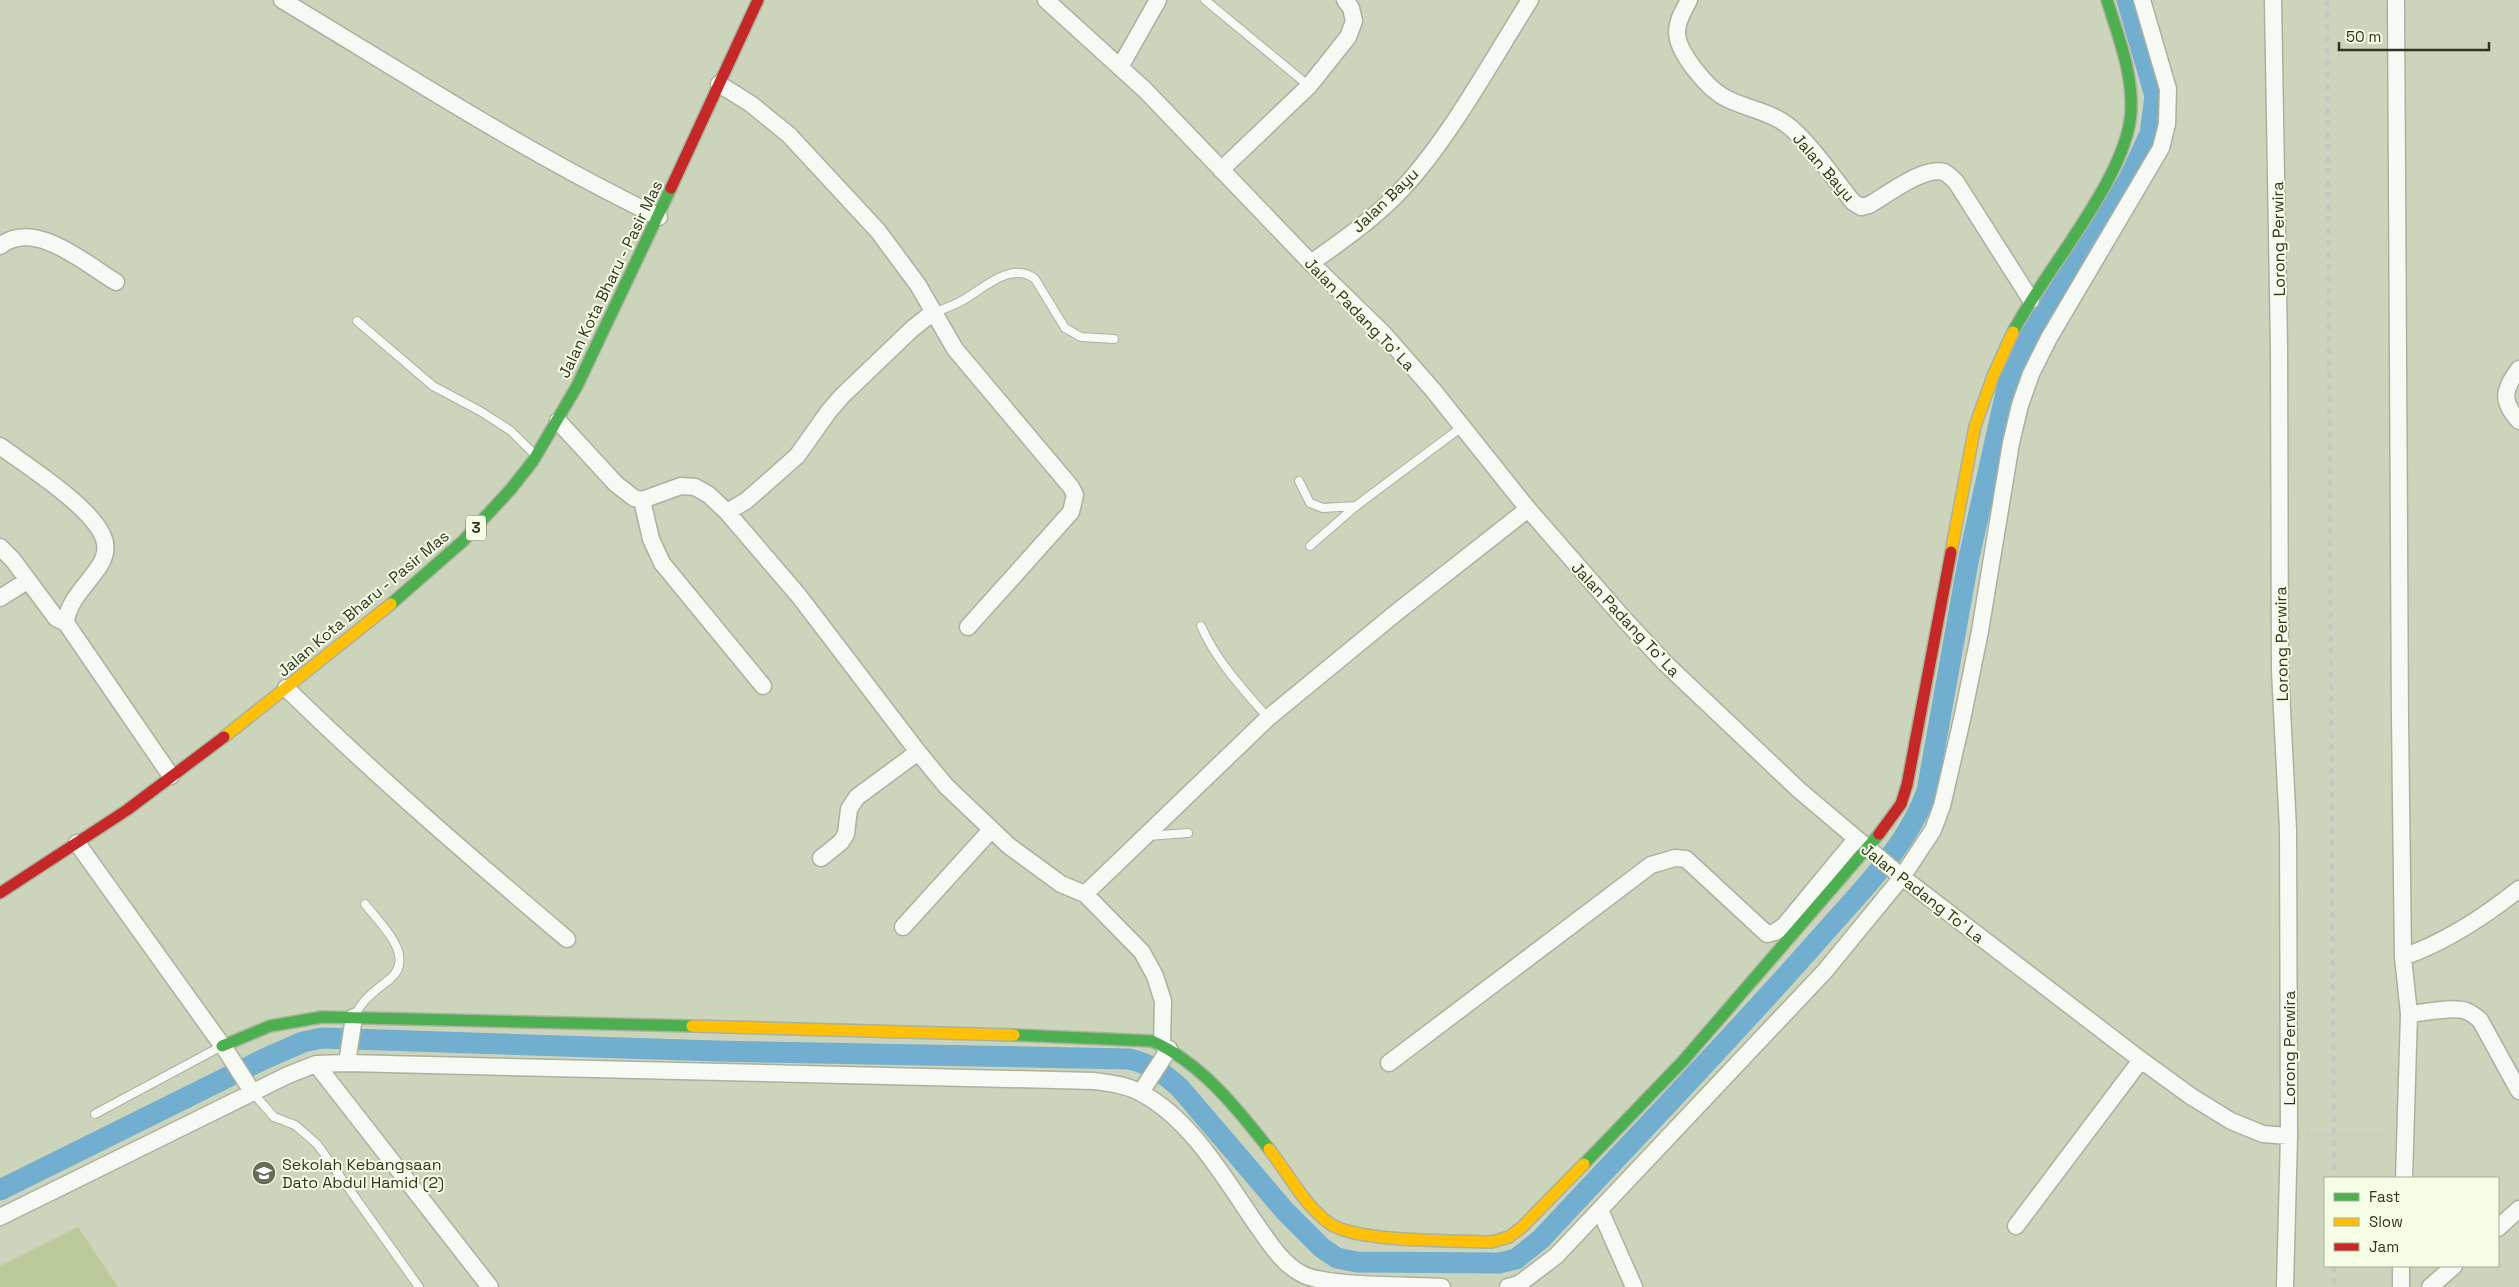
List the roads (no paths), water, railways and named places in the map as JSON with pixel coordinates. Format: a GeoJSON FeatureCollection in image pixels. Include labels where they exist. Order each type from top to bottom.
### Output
{"type":"FeatureCollection","features":[{"type":"Feature","properties":{"kind":"main road","name":"Jalan Kota Bharu - Pasir Mas"},"geometry":{"type":"LineString","coordinates":[[0,893],[77,843],[172,776],[286,688],[436,568],[494,510],[536,456],[558,422],[659,217],[758,0]]}},
{"type":"Feature","properties":{"kind":"main road"},"geometry":{"type":"LineString","coordinates":[[224,1049],[248,1033],[289,1022],[322,1017],[352,1022],[1068,1036],[1152,1041],[1189,1063],[1219,1092],[1266,1144],[1318,1213],[1338,1229],[1361,1235],[1491,1242],[1509,1237],[1522,1227],[1683,1061],[1866,848],[1900,804],[1907,785],[1975,426],[1986,388],[1999,359],[2031,300],[2104,188],[2130,128],[2132,101],[2128,71],[2108,0]]}},
{"type":"Feature","properties":{"kind":"street"},"geometry":{"type":"LineString","coordinates":[[282,0],[448,102],[550,161],[659,217]]}},
{"type":"Feature","properties":{"kind":"street","name":"Jalan Padang To' La"},"geometry":{"type":"LineString","coordinates":[[1046,0],[1120,67],[1311,263],[1383,333],[1463,426],[1528,509],[1624,619],[1665,663],[1786,778],[1866,848],[2141,1060],[2192,1097],[2231,1121],[2263,1134],[2289,1136]]}},
{"type":"Feature","properties":{"kind":"street"},"geometry":{"type":"LineString","coordinates":[[1120,67],[1158,0]]}},
{"type":"Feature","properties":{"kind":"street"},"geometry":{"type":"LineString","coordinates":[[1221,170],[1309,86],[1348,37],[1354,21],[1351,8],[1345,0]]}},
{"type":"Feature","properties":{"kind":"street","name":"Jalan Bayu"},"geometry":{"type":"LineString","coordinates":[[1311,263],[1371,217],[1404,187],[1433,150],[1530,0]]}},
{"type":"Feature","properties":{"kind":"street","name":"Jalan Bayu"},"geometry":{"type":"LineString","coordinates":[[1689,0],[1678,20],[1676,34],[1691,64],[1706,83],[1722,96],[1784,123],[1797,133],[1853,202],[1861,207],[1870,206],[1916,177],[1931,172],[1945,172],[1956,182],[2031,300]]}},
{"type":"Feature","properties":{"kind":"street"},"geometry":{"type":"LineString","coordinates":[[1508,1287],[1519,1284],[1556,1256],[1825,971],[1898,873],[1933,830],[1942,806],[1980,631],[2011,443],[2031,374],[2101,247],[2161,148],[2167,124],[2168,89],[2142,0]]}},
{"type":"Feature","properties":{"kind":"street","name":"Lorong Perwira"},"geometry":{"type":"LineString","coordinates":[[2273,0],[2279,310],[2280,670],[2288,829],[2289,1136],[2282,1284]]}},
{"type":"Feature","properties":{"kind":"street"},"geometry":{"type":"LineString","coordinates":[[2396,0],[2403,957],[2409,1014],[2404,1177]]}},
{"type":"Feature","properties":{"kind":"street"},"geometry":{"type":"LineString","coordinates":[[719,84],[751,104],[789,135],[836,184],[902,260],[955,349],[1071,487],[1075,495],[1071,512],[968,627]]}},
{"type":"Feature","properties":{"kind":"street"},"geometry":{"type":"LineString","coordinates":[[0,246],[18,236],[33,236],[49,241],[116,282]]}},
{"type":"Feature","properties":{"kind":"street"},"geometry":{"type":"LineString","coordinates":[[727,512],[746,501],[797,456],[828,411],[842,396],[932,313]]}},
{"type":"Feature","properties":{"kind":"street"},"geometry":{"type":"LineString","coordinates":[[2519,369],[2508,384],[2506,395],[2507,404],[2519,421]]}},
{"type":"Feature","properties":{"kind":"street"},"geometry":{"type":"LineString","coordinates":[[558,422],[616,484],[634,498],[642,500],[681,486],[695,487],[709,495],[727,512],[799,596],[946,786],[991,830],[1044,872],[1068,887],[1085,894],[1142,952],[1155,976],[1163,1001],[1165,1049],[1142,1089]]}},
{"type":"Feature","properties":{"kind":"street"},"geometry":{"type":"LineString","coordinates":[[0,446],[79,506],[104,538],[106,546],[101,564],[69,608],[66,623]]}},
{"type":"Feature","properties":{"kind":"street"},"geometry":{"type":"LineString","coordinates":[[642,500],[652,539],[662,563],[763,686]]}},
{"type":"Feature","properties":{"kind":"street"},"geometry":{"type":"LineString","coordinates":[[1085,894],[1268,718],[1404,606],[1528,509]]}},
{"type":"Feature","properties":{"kind":"street"},"geometry":{"type":"LineString","coordinates":[[0,547],[14,560],[27,581],[56,618],[66,623],[172,776]]}},
{"type":"Feature","properties":{"kind":"street"},"geometry":{"type":"LineString","coordinates":[[0,598],[27,581]]}},
{"type":"Feature","properties":{"kind":"street"},"geometry":{"type":"LineString","coordinates":[[286,688],[340,742],[431,823],[567,939]]}},
{"type":"Feature","properties":{"kind":"street"},"geometry":{"type":"LineString","coordinates":[[821,858],[842,842],[846,834],[849,809],[857,797],[918,752]]}},
{"type":"Feature","properties":{"kind":"street"},"geometry":{"type":"LineString","coordinates":[[903,927],[991,830]]}},
{"type":"Feature","properties":{"kind":"street"},"geometry":{"type":"LineString","coordinates":[[77,843],[224,1049],[251,1090]]}},
{"type":"Feature","properties":{"kind":"street"},"geometry":{"type":"LineString","coordinates":[[1389,1063],[1651,865],[1675,858],[1686,860],[1767,934],[1775,932],[1784,926],[1866,848]]}},
{"type":"Feature","properties":{"kind":"street"},"geometry":{"type":"LineString","coordinates":[[2403,957],[2451,936],[2519,889]]}},
{"type":"Feature","properties":{"kind":"street"},"geometry":{"type":"LineString","coordinates":[[2409,1014],[2455,1010],[2465,1010],[2472,1014],[2480,1020],[2519,1091]]}},
{"type":"Feature","properties":{"kind":"street"},"geometry":{"type":"LineString","coordinates":[[347,1058],[352,1022]]}},
{"type":"Feature","properties":{"kind":"street"},"geometry":{"type":"LineString","coordinates":[[0,1217],[251,1090],[316,1064],[347,1058],[1094,1081],[1142,1089],[1165,1108],[1181,1123],[1214,1164],[1278,1254],[1302,1274],[1334,1282],[1442,1287]]}},
{"type":"Feature","properties":{"kind":"street"},"geometry":{"type":"LineString","coordinates":[[2016,1226],[2141,1060]]}},
{"type":"Feature","properties":{"kind":"street"},"geometry":{"type":"LineString","coordinates":[[316,1064],[490,1287]]}},
{"type":"Feature","properties":{"kind":"street"},"geometry":{"type":"LineString","coordinates":[[2499,1227],[2519,1209]]}},
{"type":"Feature","properties":{"kind":"street"},"geometry":{"type":"LineString","coordinates":[[1600,1210],[1634,1287]]}},
{"type":"Feature","properties":{"kind":"street"},"geometry":{"type":"LineString","coordinates":[[2401,1287],[2402,1267]]}},
{"type":"Feature","properties":{"kind":"street"},"geometry":{"type":"LineString","coordinates":[[2430,1287],[2453,1267]]}},
{"type":"Feature","properties":{"kind":"lane"},"geometry":{"type":"LineString","coordinates":[[1205,0],[1309,86]]}},
{"type":"Feature","properties":{"kind":"lane"},"geometry":{"type":"LineString","coordinates":[[932,313],[964,300],[994,280],[1020,273],[1028,274],[1035,279],[1065,328],[1081,337],[1114,338]]}},
{"type":"Feature","properties":{"kind":"lane"},"geometry":{"type":"LineString","coordinates":[[357,321],[433,386],[480,411],[511,431],[536,456]]}},
{"type":"Feature","properties":{"kind":"lane"},"geometry":{"type":"LineString","coordinates":[[1310,546],[1356,506],[1463,426]]}},
{"type":"Feature","properties":{"kind":"lane"},"geometry":{"type":"LineString","coordinates":[[1299,481],[1310,503],[1323,508],[1356,506]]}},
{"type":"Feature","properties":{"kind":"lane"},"geometry":{"type":"LineString","coordinates":[[1202,626],[1210,646],[1221,664],[1268,718]]}},
{"type":"Feature","properties":{"kind":"lane"},"geometry":{"type":"LineString","coordinates":[[1146,837],[1188,833]]}},
{"type":"Feature","properties":{"kind":"lane"},"geometry":{"type":"LineString","coordinates":[[352,1022],[368,997],[395,973],[401,960],[394,941],[365,904]]}},
{"type":"Feature","properties":{"kind":"lane"},"geometry":{"type":"LineString","coordinates":[[95,1114],[224,1049]]}},
{"type":"Feature","properties":{"kind":"lane"},"geometry":{"type":"LineString","coordinates":[[251,1090],[274,1117],[295,1126],[317,1144],[419,1287]]}},
{"type":"Feature","properties":{"kind":"waterway"},"geometry":{"type":"LineString","coordinates":[[0,1190],[264,1059],[303,1042],[322,1038],[716,1051],[1129,1059],[1156,1070],[1180,1088],[1285,1211],[1322,1248],[1337,1258],[1357,1262],[1499,1263],[1516,1259],[1541,1239],[1784,978],[1880,870],[1907,832],[1918,812],[1927,791],[1968,562],[2009,379],[2020,352],[2129,179],[2150,134],[2155,96],[2127,0]]}},
{"type":"Feature","properties":{"kind":"railway"},"geometry":{"type":"LineString","coordinates":[[2327,0],[2334,1177]]}},
{"type":"Feature","properties":{"kind":"railway"},"geometry":{"type":"LineString","coordinates":[[2334,1267],[2334,1287]]}},
{"type":"Feature","properties":{"kind":"place","name":"Sekolah Kebangsaan Dato Abdul Hamid (2)"},"geometry":{"type":"Point","coordinates":[264,1173]}}]}
